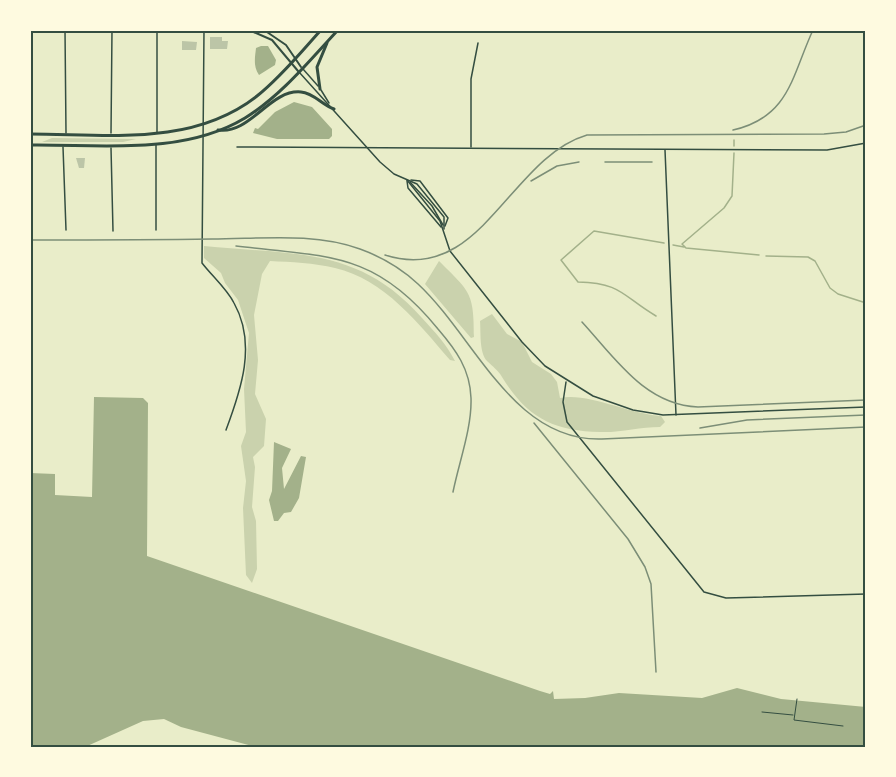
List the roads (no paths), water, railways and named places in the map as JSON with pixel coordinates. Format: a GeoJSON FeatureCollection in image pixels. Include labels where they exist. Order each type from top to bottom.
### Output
{"type":"FeatureCollection","features":[{"type":"Feature","properties":{"kind":"main road"},"geometry":{"type":"LineString","coordinates":[[30,134],[157,134],[204,124],[227,115],[256,97],[321,30]]}},
{"type":"Feature","properties":{"kind":"main road"},"geometry":{"type":"LineString","coordinates":[[30,145],[156,144],[217,130],[245,118],[273,97],[338,30]]}},
{"type":"Feature","properties":{"kind":"main road"},"geometry":{"type":"LineString","coordinates":[[320,89],[317,67],[328,41]]}},
{"type":"Feature","properties":{"kind":"main road"},"geometry":{"type":"LineString","coordinates":[[217,130],[225,131],[238,125],[280,97],[294,92],[308,94],[334,109]]}},
{"type":"Feature","properties":{"kind":"street"},"geometry":{"type":"LineString","coordinates":[[65,30],[66,134]]}},
{"type":"Feature","properties":{"kind":"street"},"geometry":{"type":"LineString","coordinates":[[111,134],[112,30]]}},
{"type":"Feature","properties":{"kind":"street"},"geometry":{"type":"LineString","coordinates":[[157,30],[157,134]]}},
{"type":"Feature","properties":{"kind":"street"},"geometry":{"type":"LineString","coordinates":[[204,30],[202,263],[234,303],[245,334],[245,371],[226,430]]}},
{"type":"Feature","properties":{"kind":"street"},"geometry":{"type":"LineString","coordinates":[[249,30],[272,40],[293,60],[366,148],[394,174],[417,184],[444,217],[444,230],[450,251],[512,330],[540,360],[567,381],[616,405],[649,413],[676,415],[866,407]]}},
{"type":"Feature","properties":{"kind":"street"},"geometry":{"type":"LineString","coordinates":[[264,30],[286,45],[293,60]]}},
{"type":"Feature","properties":{"kind":"street"},"geometry":{"type":"LineString","coordinates":[[471,148],[471,79],[478,43]]}},
{"type":"Feature","properties":{"kind":"street"},"geometry":{"type":"LineString","coordinates":[[300,69],[320,89],[329,104]]}},
{"type":"Feature","properties":{"kind":"street"},"geometry":{"type":"LineString","coordinates":[[237,147],[837,150],[866,143]]}},
{"type":"Feature","properties":{"kind":"street"},"geometry":{"type":"LineString","coordinates":[[156,144],[156,230]]}},
{"type":"Feature","properties":{"kind":"street"},"geometry":{"type":"LineString","coordinates":[[63,145],[66,230]]}},
{"type":"Feature","properties":{"kind":"street"},"geometry":{"type":"LineString","coordinates":[[110,145],[113,231]]}},
{"type":"Feature","properties":{"kind":"street"},"geometry":{"type":"LineString","coordinates":[[664,149],[676,415]]}},
{"type":"Feature","properties":{"kind":"street"},"geometry":{"type":"LineString","coordinates":[[407,180],[444,230]]}},
{"type":"Feature","properties":{"kind":"street"},"geometry":{"type":"LineString","coordinates":[[567,381],[563,402],[567,422],[704,592],[714,597],[726,598],[866,594]]}},
{"type":"Feature","properties":{"kind":"waterway"},"geometry":{"type":"LineString","coordinates":[[734,140],[734,146]]}},
{"type":"Feature","properties":{"kind":"waterway"},"geometry":{"type":"LineString","coordinates":[[734,153],[732,196],[724,208],[682,244],[686,248],[759,255]]}},
{"type":"Feature","properties":{"kind":"waterway"},"geometry":{"type":"LineString","coordinates":[[656,316],[613,288],[578,282],[561,260],[594,231],[664,243]]}},
{"type":"Feature","properties":{"kind":"waterway"},"geometry":{"type":"LineString","coordinates":[[673,245],[684,247]]}},
{"type":"Feature","properties":{"kind":"waterway"},"geometry":{"type":"LineString","coordinates":[[766,256],[808,257],[815,261],[830,288],[838,294],[866,303]]}},
{"type":"Feature","properties":{"kind":"railway"},"geometry":{"type":"LineString","coordinates":[[733,130],[752,124],[778,105],[793,78],[813,30]]}},
{"type":"Feature","properties":{"kind":"railway"},"geometry":{"type":"LineString","coordinates":[[385,255],[418,260],[446,253],[471,237],[536,168],[560,148],[587,135],[824,134],[846,132],[866,125]]}},
{"type":"Feature","properties":{"kind":"railway"},"geometry":{"type":"LineString","coordinates":[[531,181],[557,166],[579,162]]}},
{"type":"Feature","properties":{"kind":"railway"},"geometry":{"type":"LineString","coordinates":[[605,162],[652,162]]}},
{"type":"Feature","properties":{"kind":"railway"},"geometry":{"type":"LineString","coordinates":[[30,240],[306,238],[360,249],[391,264],[418,284],[439,306],[498,383],[520,405],[544,424],[571,435],[602,439],[866,427]]}},
{"type":"Feature","properties":{"kind":"railway"},"geometry":{"type":"LineString","coordinates":[[236,246],[324,257],[348,262],[371,271],[415,303],[438,329],[461,360],[468,378],[471,398],[467,433],[453,492]]}},
{"type":"Feature","properties":{"kind":"railway"},"geometry":{"type":"LineString","coordinates":[[582,322],[632,377],[662,398],[679,404],[698,407],[866,400]]}},
{"type":"Feature","properties":{"kind":"railway"},"geometry":{"type":"LineString","coordinates":[[700,428],[747,420],[866,415]]}},
{"type":"Feature","properties":{"kind":"railway"},"geometry":{"type":"LineString","coordinates":[[534,423],[628,539],[645,567],[651,584],[656,672]]}}]}
